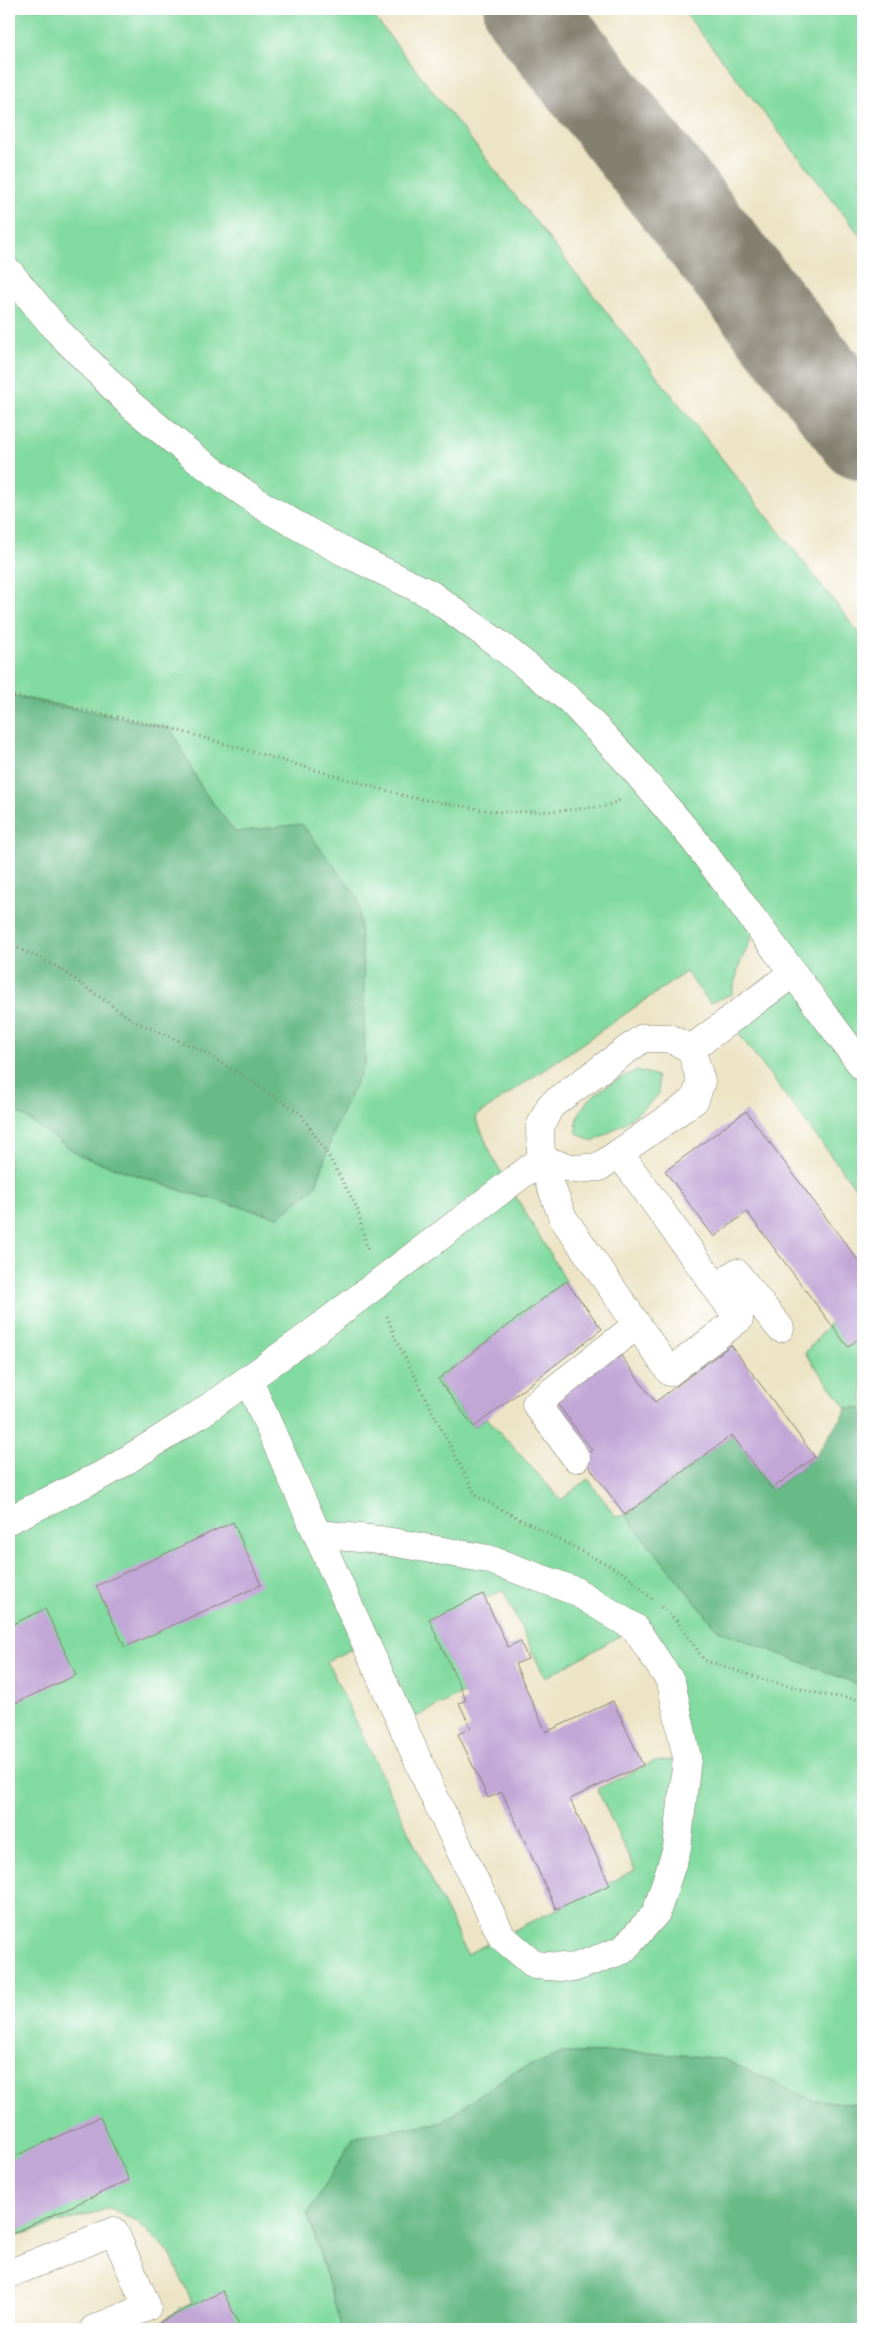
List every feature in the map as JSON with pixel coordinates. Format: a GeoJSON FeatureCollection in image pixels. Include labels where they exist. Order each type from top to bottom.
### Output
{"type":"FeatureCollection","features":[{"type":"Feature","properties":{"kind":"lane"},"geometry":{"type":"LineString","coordinates":[[9,272],[57,330],[131,405],[195,458],[263,506],[344,552],[430,594],[500,645],[570,700],[650,787],[695,841],[863,1067]]}},
{"type":"Feature","properties":{"kind":"lane"},"geometry":{"type":"LineString","coordinates":[[691,1049],[793,973]]}},
{"type":"Feature","properties":{"kind":"lane"},"geometry":{"type":"LineString","coordinates":[[541,1160],[575,1169],[599,1167],[619,1153],[695,1100],[701,1081],[691,1049],[668,1038],[643,1038],[550,1106],[540,1127],[541,1160],[563,1218],[670,1372],[739,1319],[619,1153]]}},
{"type":"Feature","properties":{"kind":"lane"},"geometry":{"type":"LineString","coordinates":[[9,1520],[108,1472],[196,1416],[248,1380],[541,1160]]}},
{"type":"Feature","properties":{"kind":"lane"},"geometry":{"type":"LineString","coordinates":[[717,1288],[736,1273],[780,1328]]}},
{"type":"Feature","properties":{"kind":"lane"},"geometry":{"type":"LineString","coordinates":[[576,1458],[536,1404],[637,1325]]}},
{"type":"Feature","properties":{"kind":"lane"},"geometry":{"type":"LineString","coordinates":[[248,1380],[433,1794],[502,1936],[535,1965],[573,1968],[623,1950],[656,1913],[677,1848],[687,1758],[671,1682],[635,1628],[575,1591],[488,1559],[380,1540],[318,1534]]}},
{"type":"Feature","properties":{"kind":"lane"},"geometry":{"type":"LineString","coordinates":[[9,2274],[114,2231],[148,2306],[133,2322],[94,2329]]}},
{"type":"Feature","properties":{"kind":"path"},"geometry":{"type":"LineString","coordinates":[[9,695],[170,728],[409,797],[496,812],[559,811],[606,806],[650,787]]}},
{"type":"Feature","properties":{"kind":"path"},"geometry":{"type":"LineString","coordinates":[[9,944],[54,965],[134,1021],[203,1051],[300,1114],[327,1153],[357,1208],[375,1285],[398,1342],[476,1496],[627,1575],[676,1622],[704,1660],[765,1680],[816,1693],[863,1700]]}},
{"type":"Feature","properties":{"kind":"green space"},"geometry":{"type":"Polygon","coordinates":[[[9,9],[368,9],[863,638],[863,1198],[729,1021],[793,973],[757,925],[739,966],[732,994],[710,1003],[686,972],[475,1117],[493,1158],[566,1281],[438,1379],[474,1427],[487,1418],[561,1500],[588,1479],[616,1517],[625,1515],[718,1630],[863,1686],[863,2103],[850,2104],[810,2099],[723,2059],[650,2052],[564,2053],[511,2073],[442,2122],[354,2137],[308,2214],[342,2329],[164,2329],[160,2322],[192,2302],[170,2254],[137,2221],[110,2208],[9,2238],[9,1106],[81,1156],[186,1192],[278,1217],[316,1186],[334,1130],[235,833],[202,789],[170,728],[9,695],[9,9]],[[503,1590],[439,1621],[471,1689],[402,1724],[366,1642],[327,1661],[467,1954],[635,1870],[597,1789],[653,1762],[687,1758],[634,1628],[545,1678],[503,1590]]]}},
{"type":"Feature","properties":{"kind":"green space"},"geometry":{"type":"Polygon","coordinates":[[[682,9],[863,9],[863,239],[682,9]]]}},
{"type":"Feature","properties":{"kind":"green space"},"geometry":{"type":"Polygon","coordinates":[[[9,695],[170,728],[202,789],[235,832],[302,824],[358,898],[364,980],[365,1063],[334,1130],[316,1186],[278,1217],[186,1192],[81,1156],[9,1106],[9,695]]]}},
{"type":"Feature","properties":{"kind":"green space"},"geometry":{"type":"Polygon","coordinates":[[[637,1070],[657,1076],[659,1094],[628,1120],[593,1142],[577,1133],[580,1111],[587,1102],[605,1087],[637,1070]]]}},
{"type":"Feature","properties":{"kind":"green space"},"geometry":{"type":"Polygon","coordinates":[[[835,1317],[854,1342],[863,1335],[863,1408],[847,1408],[805,1353],[835,1317]]]}},
{"type":"Feature","properties":{"kind":"green space"},"geometry":{"type":"Polygon","coordinates":[[[847,1408],[863,1408],[863,1686],[718,1630],[625,1515],[732,1435],[773,1489],[815,1457],[847,1408]]]}},
{"type":"Feature","properties":{"kind":"green space"},"geometry":{"type":"Polygon","coordinates":[[[650,2052],[723,2059],[810,2099],[850,2104],[863,2103],[863,2329],[342,2329],[308,2213],[354,2137],[442,2122],[511,2073],[563,2053],[650,2052]]]}},
{"type":"Feature","properties":{"kind":"building"},"geometry":{"type":"Polygon","coordinates":[[[746,1111],[863,1267],[863,1335],[848,1347],[747,1212],[714,1237],[665,1171],[746,1111]]]}},
{"type":"Feature","properties":{"kind":"building"},"geometry":{"type":"Polygon","coordinates":[[[566,1281],[602,1329],[474,1427],[438,1379],[566,1281]]]}},
{"type":"Feature","properties":{"kind":"building"},"geometry":{"type":"Polygon","coordinates":[[[731,1345],[815,1457],[772,1489],[732,1435],[625,1515],[582,1457],[592,1450],[553,1398],[617,1350],[655,1402],[731,1345]]]}},
{"type":"Feature","properties":{"kind":"building"},"geometry":{"type":"Polygon","coordinates":[[[233,1522],[261,1585],[125,1647],[96,1586],[233,1522]]]}},
{"type":"Feature","properties":{"kind":"building"},"geometry":{"type":"Polygon","coordinates":[[[483,1594],[508,1647],[520,1641],[528,1659],[515,1664],[546,1732],[613,1701],[643,1765],[570,1799],[610,1885],[556,1909],[502,1792],[488,1798],[458,1734],[471,1728],[459,1703],[466,1700],[429,1619],[483,1594]]]}},
{"type":"Feature","properties":{"kind":"building"},"geometry":{"type":"Polygon","coordinates":[[[45,1609],[76,1675],[9,1706],[9,1626],[45,1609]]]}},
{"type":"Feature","properties":{"kind":"building"},"geometry":{"type":"Polygon","coordinates":[[[100,2117],[129,2180],[9,2235],[9,2159],[100,2117]]]}},
{"type":"Feature","properties":{"kind":"building"},"geometry":{"type":"Polygon","coordinates":[[[223,2291],[241,2329],[164,2329],[160,2322],[223,2291]]]}},
{"type":"Feature","properties":{"kind":"taxiway"},"geometry":{"type":"LineString","coordinates":[[529,9],[863,435]]}}]}
